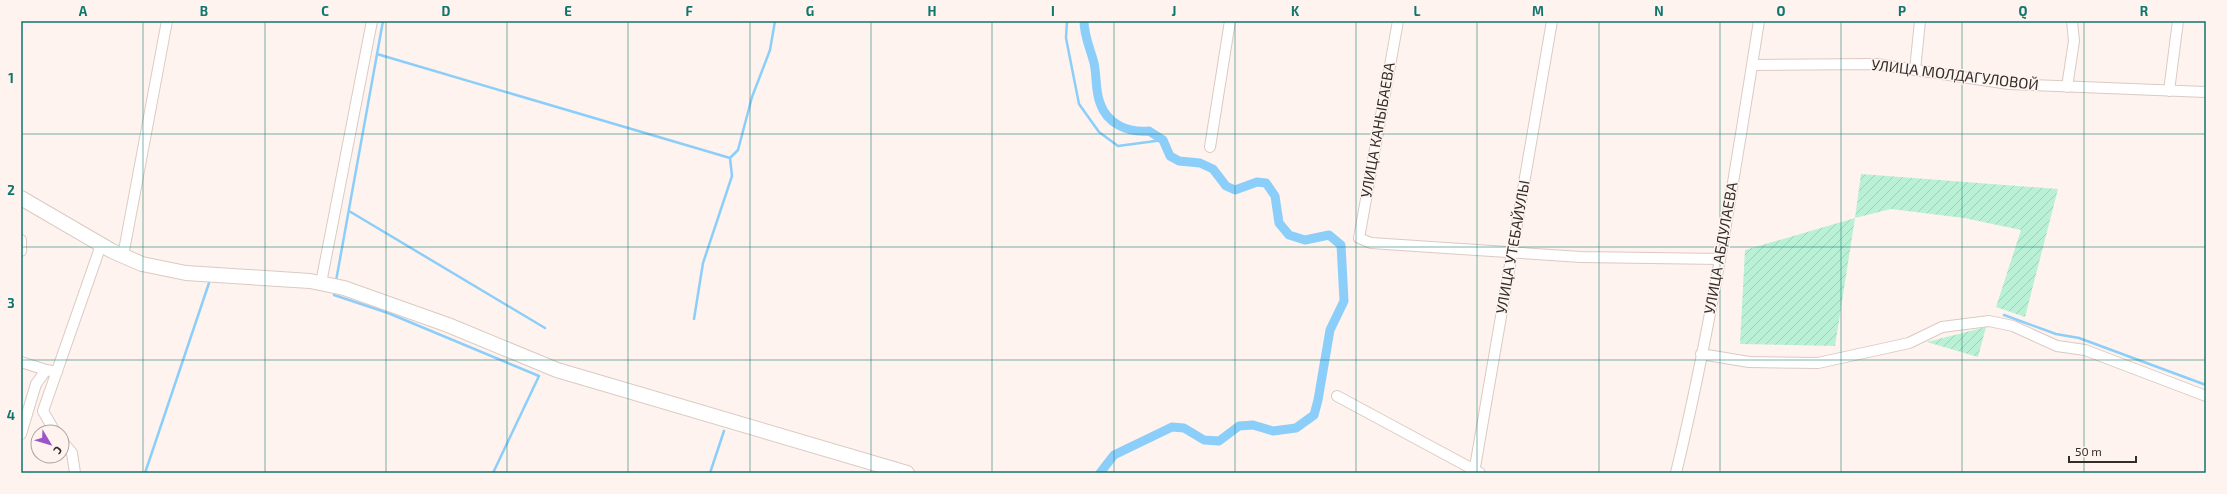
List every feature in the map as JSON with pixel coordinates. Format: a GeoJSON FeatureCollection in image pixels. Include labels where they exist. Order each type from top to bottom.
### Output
{"type":"FeatureCollection","features":[{"type":"Feature","properties":{"kind":"main road"},"geometry":{"type":"LineString","coordinates":[[21,198],[123,256],[142,264],[186,273],[310,281],[332,286],[448,325],[558,370],[907,473]]}},
{"type":"Feature","properties":{"kind":"street"},"geometry":{"type":"LineString","coordinates":[[123,256],[167,21]]}},
{"type":"Feature","properties":{"kind":"street"},"geometry":{"type":"LineString","coordinates":[[332,286],[372,21]]}},
{"type":"Feature","properties":{"kind":"street"},"geometry":{"type":"LineString","coordinates":[[1210,147],[1230,21]]}},
{"type":"Feature","properties":{"kind":"street","name":"УЛИЦА КАНЫБАЕВА"},"geometry":{"type":"LineString","coordinates":[[1398,21],[1359,238],[1371,243],[1511,252]]}},
{"type":"Feature","properties":{"kind":"street","name":"УЛИЦА УТЕБАЙУЛЫ"},"geometry":{"type":"LineString","coordinates":[[1476,472],[1511,252],[1552,21]]}},
{"type":"Feature","properties":{"kind":"street","name":"УЛИЦА АБДУЛАЕВА"},"geometry":{"type":"LineString","coordinates":[[1676,473],[1720,259],[1759,21]]}},
{"type":"Feature","properties":{"kind":"street"},"geometry":{"type":"LineString","coordinates":[[1915,70],[1920,21]]}},
{"type":"Feature","properties":{"kind":"street"},"geometry":{"type":"LineString","coordinates":[[2067,87],[2074,41],[2072,21]]}},
{"type":"Feature","properties":{"kind":"street"},"geometry":{"type":"LineString","coordinates":[[2169,92],[2178,21]]}},
{"type":"Feature","properties":{"kind":"street","name":"УЛИЦА МОЛДАГУЛОВОЙ"},"geometry":{"type":"LineString","coordinates":[[1752,65],[1876,64],[2009,84],[2169,92],[2206,92]]}},
{"type":"Feature","properties":{"kind":"street"},"geometry":{"type":"LineString","coordinates":[[21,240],[21,252]]}},
{"type":"Feature","properties":{"kind":"street"},"geometry":{"type":"LineString","coordinates":[[50,424],[43,411],[48,393],[57,372],[101,244]]}},
{"type":"Feature","properties":{"kind":"street"},"geometry":{"type":"LineString","coordinates":[[1511,252],[1581,257],[1720,259]]}},
{"type":"Feature","properties":{"kind":"street"},"geometry":{"type":"LineString","coordinates":[[1701,354],[1749,362],[1818,363],[1909,344],[1942,327],[1989,321],[2013,326],[2057,346],[2085,350],[2206,396]]}},
{"type":"Feature","properties":{"kind":"street"},"geometry":{"type":"LineString","coordinates":[[21,362],[57,372]]}},
{"type":"Feature","properties":{"kind":"street"},"geometry":{"type":"LineString","coordinates":[[21,434],[36,384],[46,370]]}},
{"type":"Feature","properties":{"kind":"street"},"geometry":{"type":"LineString","coordinates":[[1337,396],[1476,472]]}},
{"type":"Feature","properties":{"kind":"street"},"geometry":{"type":"LineString","coordinates":[[70,451],[72,453],[75,473]]}},
{"type":"Feature","properties":{"kind":"green space"},"geometry":{"type":"Polygon","coordinates":[[[1861,174],[2058,189],[2025,317],[1996,307],[2021,230],[1964,218],[1891,209],[1855,218],[1861,174]]]}},
{"type":"Feature","properties":{"kind":"green space"},"geometry":{"type":"Polygon","coordinates":[[[1855,218],[1835,346],[1740,344],[1745,250],[1855,218]]]}},
{"type":"Feature","properties":{"kind":"green space"},"geometry":{"type":"Polygon","coordinates":[[[1986,327],[1978,357],[1927,342],[1986,327]]]}},
{"type":"Feature","properties":{"kind":"waterway"},"geometry":{"type":"LineString","coordinates":[[336,281],[383,21]]}},
{"type":"Feature","properties":{"kind":"waterway"},"geometry":{"type":"LineString","coordinates":[[377,54],[730,158],[738,150],[752,97],[770,50],[775,21]]}},
{"type":"Feature","properties":{"kind":"waterway"},"geometry":{"type":"LineString","coordinates":[[1067,21],[1066,38],[1079,104],[1099,132],[1118,146],[1163,140]]}},
{"type":"Feature","properties":{"kind":"waterway"},"geometry":{"type":"LineString","coordinates":[[1084,21],[1086,37],[1096,73],[1098,98],[1108,117],[1113,122],[1126,129],[1149,131],[1163,140],[1170,156],[1179,161],[1200,163],[1213,169],[1226,186],[1235,190],[1257,182],[1266,183],[1275,196],[1279,223],[1289,235],[1305,240],[1329,235],[1341,245],[1344,301],[1330,330],[1314,415],[1296,428],[1273,431],[1253,425],[1239,426],[1219,441],[1204,440],[1184,428],[1172,427],[1114,455],[1100,473]]}},
{"type":"Feature","properties":{"kind":"waterway"},"geometry":{"type":"LineString","coordinates":[[694,319],[703,263],[732,176],[730,158]]}},
{"type":"Feature","properties":{"kind":"waterway"},"geometry":{"type":"LineString","coordinates":[[349,211],[545,328]]}},
{"type":"Feature","properties":{"kind":"waterway"},"geometry":{"type":"LineString","coordinates":[[145,473],[209,283]]}},
{"type":"Feature","properties":{"kind":"waterway"},"geometry":{"type":"LineString","coordinates":[[335,290],[334,295],[388,313],[539,376],[493,473]]}},
{"type":"Feature","properties":{"kind":"waterway"},"geometry":{"type":"LineString","coordinates":[[2004,315],[2056,334],[2079,338],[2206,385]]}},
{"type":"Feature","properties":{"kind":"waterway"},"geometry":{"type":"LineString","coordinates":[[710,473],[724,431]]}}]}
